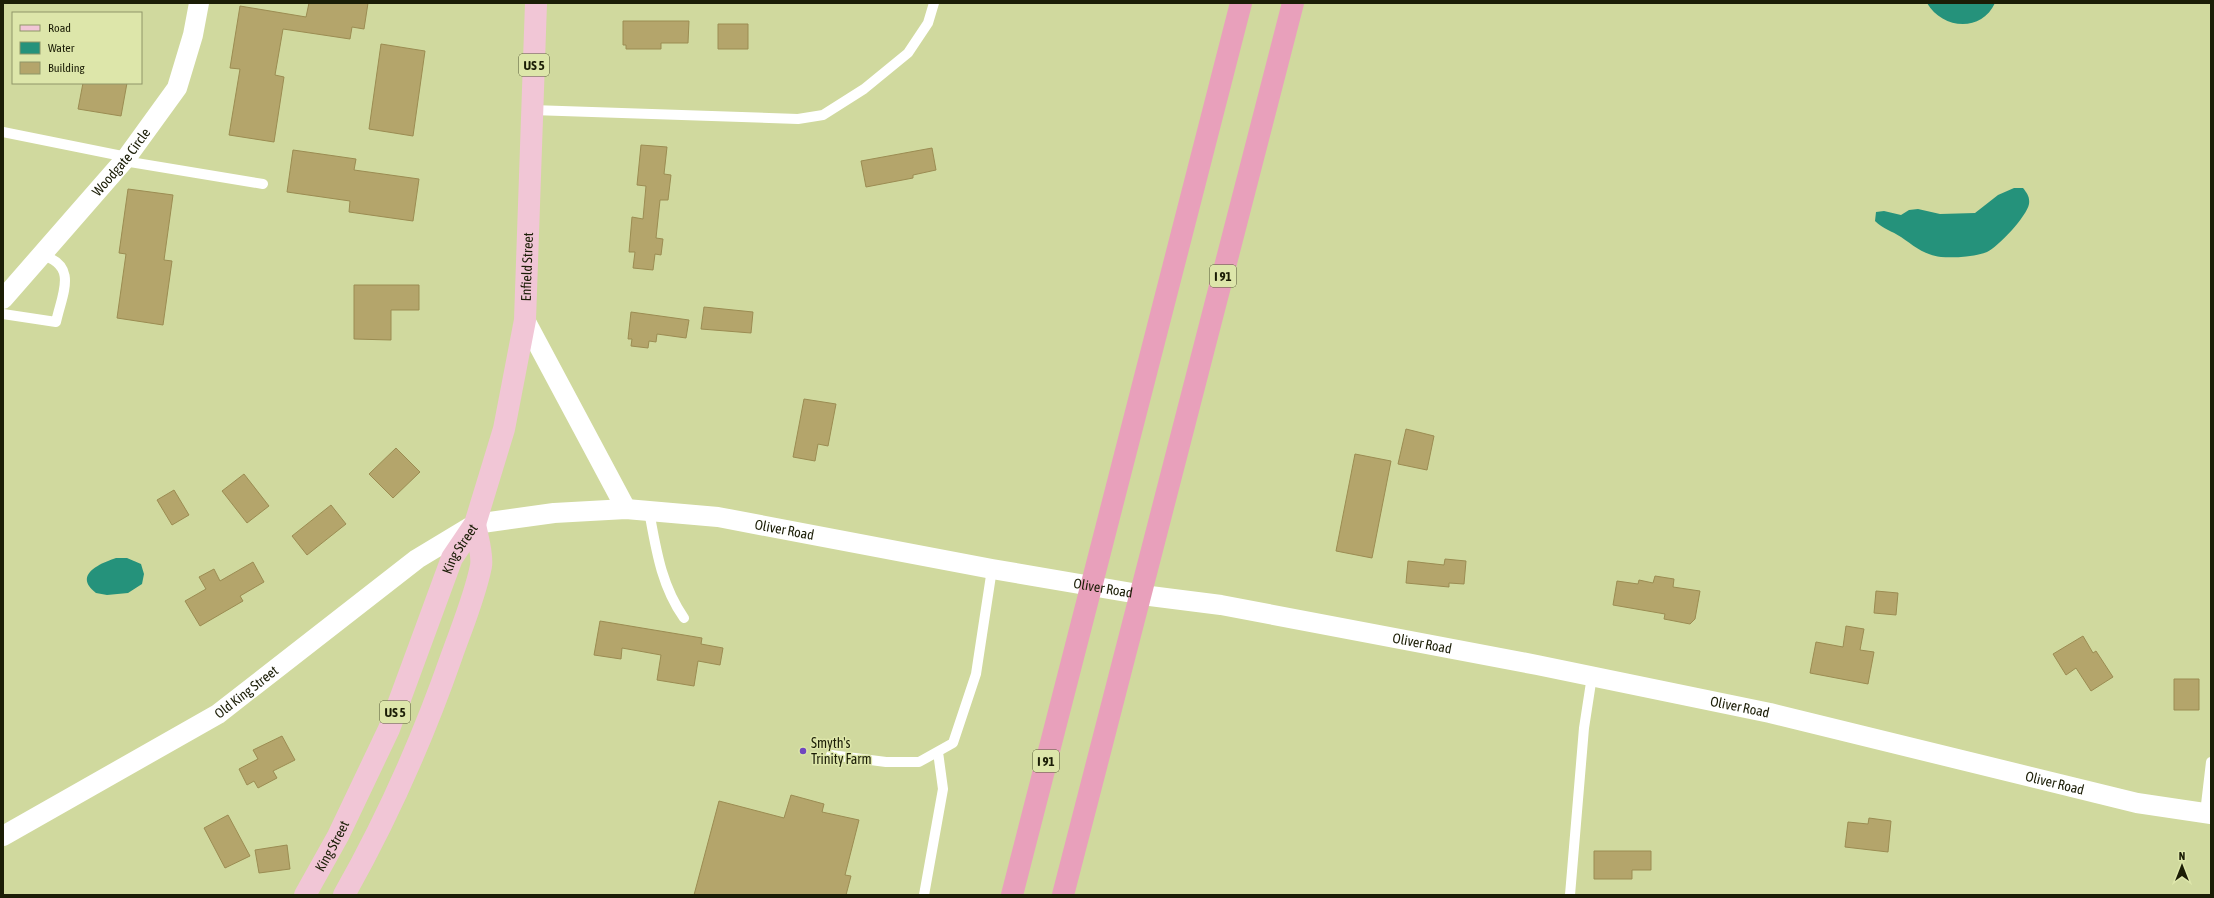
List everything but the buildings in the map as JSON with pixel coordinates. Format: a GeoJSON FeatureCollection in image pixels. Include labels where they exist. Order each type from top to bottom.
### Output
{"type":"FeatureCollection","features":[{"type":"Feature","properties":{"kind":"highway","name":"I 91"},"geometry":{"type":"LineString","coordinates":[[1012,895],[1242,3]]}},
{"type":"Feature","properties":{"kind":"highway","name":"I 91"},"geometry":{"type":"LineString","coordinates":[[1063,895],[1293,3]]}},
{"type":"Feature","properties":{"kind":"main road","name":"Enfield Street"},"geometry":{"type":"LineString","coordinates":[[475,524],[504,428],[525,320],[536,3]]}},
{"type":"Feature","properties":{"kind":"main road","name":"King Street"},"geometry":{"type":"LineString","coordinates":[[305,895],[338,836],[389,729],[452,558],[475,524]]}},
{"type":"Feature","properties":{"kind":"main road","name":"King Street"},"geometry":{"type":"LineString","coordinates":[[344,895],[370,849],[418,743],[455,648],[482,565],[475,524]]}},
{"type":"Feature","properties":{"kind":"main road"},"geometry":{"type":"LineString","coordinates":[[389,729],[418,743]]}},
{"type":"Feature","properties":{"kind":"street","name":"Woodgate Circle"},"geometry":{"type":"LineString","coordinates":[[3,299],[125,159],[177,88],[193,36],[199,3]]}},
{"type":"Feature","properties":{"kind":"street"},"geometry":{"type":"LineString","coordinates":[[525,320],[626,509]]}},
{"type":"Feature","properties":{"kind":"street","name":"Oliver Road"},"geometry":{"type":"LineString","coordinates":[[475,524],[554,513],[626,509],[718,517],[992,569],[1150,596],[1221,605],[1592,676],[1770,713],[2137,803],[2208,814]]}},
{"type":"Feature","properties":{"kind":"street","name":"Old King Street"},"geometry":{"type":"LineString","coordinates":[[3,836],[218,714],[417,559],[475,524]]}},
{"type":"Feature","properties":{"kind":"lane"},"geometry":{"type":"LineString","coordinates":[[532,110],[798,119],[823,115],[864,89],[908,53],[928,23],[934,3]]}},
{"type":"Feature","properties":{"kind":"lane"},"geometry":{"type":"LineString","coordinates":[[3,132],[125,159],[263,184]]}},
{"type":"Feature","properties":{"kind":"lane"},"geometry":{"type":"LineString","coordinates":[[3,314],[56,322],[66,276],[61,264],[51,258],[41,255]]}},
{"type":"Feature","properties":{"kind":"lane"},"geometry":{"type":"LineString","coordinates":[[649,511],[664,581],[672,600],[684,618]]}},
{"type":"Feature","properties":{"kind":"lane"},"geometry":{"type":"LineString","coordinates":[[831,755],[886,762],[919,762],[953,743],[976,674],[992,569]]}},
{"type":"Feature","properties":{"kind":"lane"},"geometry":{"type":"LineString","coordinates":[[1570,895],[1584,728],[1592,676]]}},
{"type":"Feature","properties":{"kind":"lane"},"geometry":{"type":"LineString","coordinates":[[924,895],[942,789],[938,752]]}},
{"type":"Feature","properties":{"kind":"lane"},"geometry":{"type":"LineString","coordinates":[[2208,814],[2211,762]]}},
{"type":"Feature","properties":{"kind":"water"},"geometry":{"type":"Polygon","coordinates":[[[1927,3],[1995,3],[1989,13],[1981,19],[1971,23],[1961,24],[1942,18],[1934,12],[1927,3]]]}},
{"type":"Feature","properties":{"kind":"water"},"geometry":{"type":"Polygon","coordinates":[[[2014,188],[2023,188],[2027,193],[2029,197],[2029,204],[2027,209],[2018,223],[1998,244],[1987,252],[1977,255],[1964,257],[1941,257],[1929,254],[1920,250],[1875,221],[1876,212],[1884,211],[1901,215],[1909,210],[1918,209],[1940,214],[1975,213],[1998,195],[2014,188]]]}},
{"type":"Feature","properties":{"kind":"water"},"geometry":{"type":"Polygon","coordinates":[[[116,558],[127,558],[141,564],[144,574],[142,584],[128,593],[107,595],[96,593],[89,587],[87,581],[88,575],[91,571],[103,563],[116,558]]]}},
{"type":"Feature","properties":{"kind":"place","name":"Smyth's Trinity Farm"},"geometry":{"type":"Point","coordinates":[803,751]}}]}
